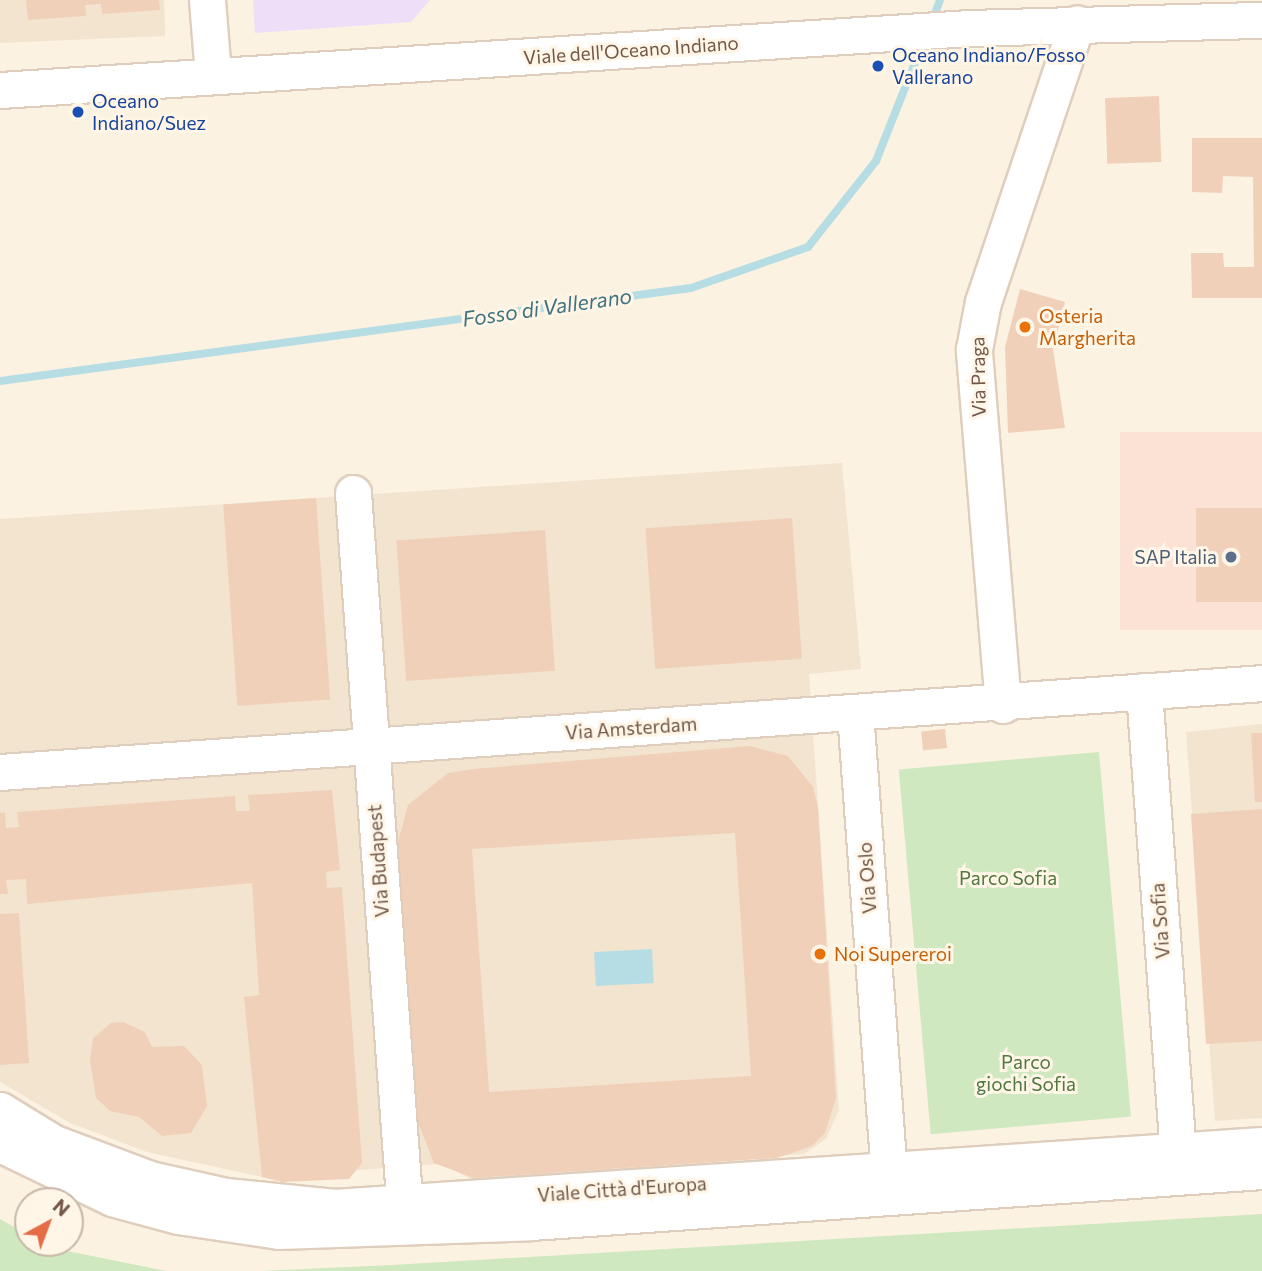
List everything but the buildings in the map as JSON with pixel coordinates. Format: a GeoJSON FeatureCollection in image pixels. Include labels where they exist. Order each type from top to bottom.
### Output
{"type":"FeatureCollection","features":[{"type":"Feature","properties":{"kind":"street"},"geometry":{"type":"LineString","coordinates":[[207,0],[213,75]]}},
{"type":"Feature","properties":{"kind":"street","name":"Viale dell'Oceano Indiano"},"geometry":{"type":"LineString","coordinates":[[0,90],[880,33],[1077,23],[1226,10],[1262,20]]}},
{"type":"Feature","properties":{"kind":"street","name":"Via Praga"},"geometry":{"type":"LineString","coordinates":[[1003,705],[974,349],[983,302],[1077,23]]}},
{"type":"Feature","properties":{"kind":"street","name":"Via Budapest"},"geometry":{"type":"LineString","coordinates":[[354,493],[370,746],[406,1216]]}},
{"type":"Feature","properties":{"kind":"street","name":"Via Amsterdam"},"geometry":{"type":"LineString","coordinates":[[0,772],[855,712],[1003,705],[1143,691],[1262,683]]}},
{"type":"Feature","properties":{"kind":"street","name":"Via Sofia"},"geometry":{"type":"LineString","coordinates":[[1143,691],[1178,1164]]}},
{"type":"Feature","properties":{"kind":"street","name":"Via Oslo"},"geometry":{"type":"LineString","coordinates":[[855,712],[889,1181]]}},
{"type":"Feature","properties":{"kind":"street","name":"Viale Città d'Europa"},"geometry":{"type":"LineString","coordinates":[[0,1110],[91,1159],[205,1192],[406,1216]]}},
{"type":"Feature","properties":{"kind":"street","name":"Viale Città d'Europa"},"geometry":{"type":"LineString","coordinates":[[0,1144],[83,1187],[178,1216],[279,1231],[406,1216],[643,1201],[889,1181],[1178,1164],[1262,1171]]}},
{"type":"Feature","properties":{"kind":"street","name":"Viale Città d'Europa"},"geometry":{"type":"LineString","coordinates":[[1178,1164],[1262,1145]]}},
{"type":"Feature","properties":{"kind":"shaded area"},"geometry":{"type":"Polygon","coordinates":[[[0,0],[164,0],[165,36],[0,43],[0,0]]]}},
{"type":"Feature","properties":{"kind":"shaded area"},"geometry":{"type":"Polygon","coordinates":[[[253,0],[430,0],[411,22],[255,33],[253,0]]]}},
{"type":"Feature","properties":{"kind":"shaded area"},"geometry":{"type":"Polygon","coordinates":[[[1120,432],[1262,432],[1262,630],[1120,630],[1120,432]]]}},
{"type":"Feature","properties":{"kind":"shaded area"},"geometry":{"type":"Polygon","coordinates":[[[842,463],[861,669],[809,674],[839,1110],[826,1139],[804,1154],[475,1181],[441,1164],[262,1177],[147,1152],[70,1123],[0,1082],[0,519],[842,463]]]}},
{"type":"Feature","properties":{"kind":"shaded area"},"geometry":{"type":"Polygon","coordinates":[[[1262,724],[1262,1118],[1215,1121],[1186,732],[1262,724]]]}},
{"type":"Feature","properties":{"kind":"green space","name":"Parco Sofia"},"geometry":{"type":"Polygon","coordinates":[[[1099,752],[1131,1117],[931,1134],[899,770],[1099,752]]]}},
{"type":"Feature","properties":{"kind":"green space"},"geometry":{"type":"Polygon","coordinates":[[[1262,1214],[1262,1271],[260,1271],[392,1265],[1262,1214]]]}},
{"type":"Feature","properties":{"kind":"green space"},"geometry":{"type":"Polygon","coordinates":[[[0,1219],[14,1227],[14,1257],[84,1257],[84,1254],[166,1271],[0,1271],[0,1219]]]}},
{"type":"Feature","properties":{"kind":"water"},"geometry":{"type":"Polygon","coordinates":[[[652,949],[654,983],[596,986],[594,952],[652,949]]]}},
{"type":"Feature","properties":{"kind":"waterway","name":"Fosso di Vallerano"},"geometry":{"type":"LineString","coordinates":[[932,22],[940,0]]}},
{"type":"Feature","properties":{"kind":"waterway","name":"Fosso di Vallerano"},"geometry":{"type":"LineString","coordinates":[[0,381],[691,288],[808,247],[876,161],[924,40]]}},
{"type":"Feature","properties":{"kind":"place","name":"Oceano Indiano/Fosso Vallerano"},"geometry":{"type":"Point","coordinates":[878,66]}},
{"type":"Feature","properties":{"kind":"place","name":"Oceano Indiano/Suez"},"geometry":{"type":"Point","coordinates":[78,112]}},
{"type":"Feature","properties":{"kind":"place","name":"Osteria Margherita"},"geometry":{"type":"Point","coordinates":[1025,327]}},
{"type":"Feature","properties":{"kind":"place","name":"SAP Italia"},"geometry":{"type":"Point","coordinates":[1231,557]}},
{"type":"Feature","properties":{"kind":"place","name":"Noi Supereroi"},"geometry":{"type":"Point","coordinates":[820,954]}},
{"type":"Feature","properties":{"kind":"park label","name":"Parco giochi Sofia"},"geometry":{"type":"Point","coordinates":[1026,1073]}}]}
